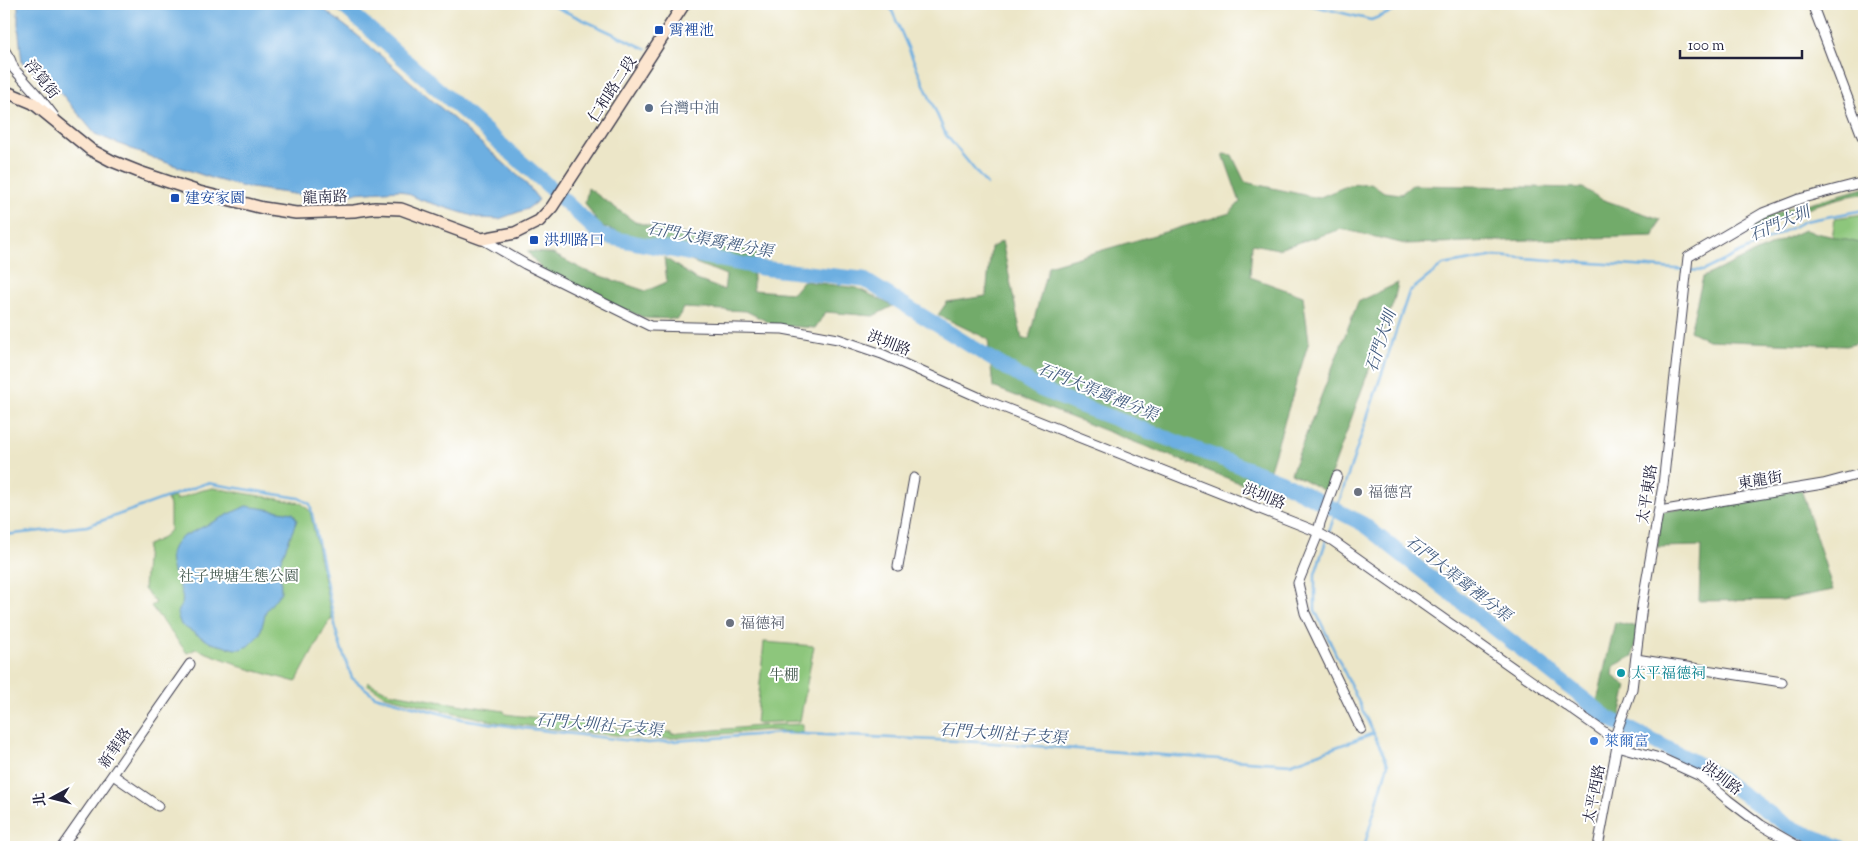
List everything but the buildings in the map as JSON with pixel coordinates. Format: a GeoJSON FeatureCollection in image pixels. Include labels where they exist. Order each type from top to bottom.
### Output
{"type":"FeatureCollection","features":[{"type":"Feature","properties":{"kind":"main road","name":"仁和路二段"},"geometry":{"type":"LineString","coordinates":[[482,239],[515,233],[539,221],[555,203],[684,4]]}},
{"type":"Feature","properties":{"kind":"main road","name":"龍南路"},"geometry":{"type":"LineString","coordinates":[[4,91],[32,104],[91,150],[112,161],[199,192],[263,208],[296,213],[354,211],[375,208],[401,209],[482,239]]}},
{"type":"Feature","properties":{"kind":"street"},"geometry":{"type":"LineString","coordinates":[[1812,4],[1864,137]]}},
{"type":"Feature","properties":{"kind":"street","name":"浮筧街"},"geometry":{"type":"LineString","coordinates":[[4,48],[14,69],[40,98],[60,125]]}},
{"type":"Feature","properties":{"kind":"street"},"geometry":{"type":"LineString","coordinates":[[4,74],[14,69]]}},
{"type":"Feature","properties":{"kind":"street","name":"太平東路"},"geometry":{"type":"LineString","coordinates":[[1616,742],[1618,729],[1632,689],[1642,606],[1659,511],[1688,259],[1763,213],[1799,199],[1864,182]]}},
{"type":"Feature","properties":{"kind":"street","name":"龍南路"},"geometry":{"type":"LineString","coordinates":[[482,239],[525,264],[650,326]]}},
{"type":"Feature","properties":{"kind":"street","name":"洪圳路"},"geometry":{"type":"LineString","coordinates":[[650,326],[783,329],[838,340],[882,354],[985,400],[1321,535],[1333,541],[1616,742],[1663,758],[1700,776],[1761,825],[1799,847]]}},
{"type":"Feature","properties":{"kind":"street","name":"東龍街"},"geometry":{"type":"LineString","coordinates":[[1659,511],[1823,484],[1864,473]]}},
{"type":"Feature","properties":{"kind":"street"},"geometry":{"type":"LineString","coordinates":[[1337,476],[1320,523],[1321,535],[1298,583],[1300,600],[1305,613],[1361,729]]}},
{"type":"Feature","properties":{"kind":"street"},"geometry":{"type":"LineString","coordinates":[[898,567],[914,478]]}},
{"type":"Feature","properties":{"kind":"street"},"geometry":{"type":"LineString","coordinates":[[1636,659],[1782,682]]}},
{"type":"Feature","properties":{"kind":"street","name":"新華路"},"geometry":{"type":"LineString","coordinates":[[62,847],[190,664]]}},
{"type":"Feature","properties":{"kind":"street","name":"太平西路"},"geometry":{"type":"LineString","coordinates":[[1598,847],[1616,742]]}},
{"type":"Feature","properties":{"kind":"street"},"geometry":{"type":"LineString","coordinates":[[113,775],[158,806]]}},
{"type":"Feature","properties":{"kind":"green space"},"geometry":{"type":"Polygon","coordinates":[[[1223,154],[1232,155],[1245,182],[1318,198],[1349,185],[1371,183],[1384,192],[1401,194],[1412,185],[1583,188],[1601,199],[1660,219],[1654,236],[1405,244],[1342,229],[1278,249],[1252,244],[1250,277],[1303,296],[1309,341],[1263,492],[993,387],[988,339],[938,315],[947,302],[986,296],[991,248],[1002,241],[1022,339],[1029,339],[1048,266],[1230,213],[1240,202],[1223,154]]]}},
{"type":"Feature","properties":{"kind":"green space"},"geometry":{"type":"Polygon","coordinates":[[[588,188],[635,222],[757,252],[753,271],[753,290],[793,293],[803,281],[857,288],[893,306],[873,316],[826,312],[815,328],[774,325],[746,311],[683,308],[678,319],[645,318],[606,302],[543,271],[527,251],[553,254],[586,271],[646,291],[667,282],[664,257],[697,280],[724,290],[726,275],[599,225],[585,203],[588,188]]]}},
{"type":"Feature","properties":{"kind":"green space"},"geometry":{"type":"Polygon","coordinates":[[[1864,188],[1864,194],[1835,199],[1753,232],[1749,231],[1749,223],[1791,208],[1864,188]]]}},
{"type":"Feature","properties":{"kind":"green space"},"geometry":{"type":"Polygon","coordinates":[[[1864,214],[1864,273],[1830,252],[1835,218],[1864,214]]]}},
{"type":"Feature","properties":{"kind":"green space"},"geometry":{"type":"Polygon","coordinates":[[[1804,230],[1864,244],[1864,341],[1846,346],[1708,340],[1690,331],[1703,277],[1804,230]]]}},
{"type":"Feature","properties":{"kind":"green space"},"geometry":{"type":"Polygon","coordinates":[[[1398,283],[1394,301],[1325,491],[1291,473],[1358,302],[1398,283]]]}},
{"type":"Feature","properties":{"kind":"green space","name":"社子埤塘生態公園"},"geometry":{"type":"Polygon","coordinates":[[[213,488],[301,503],[310,511],[332,620],[329,621],[296,682],[238,666],[196,649],[187,653],[151,606],[156,603],[144,589],[147,545],[163,538],[170,530],[170,506],[167,499],[175,497],[176,500],[213,488]]]}},
{"type":"Feature","properties":{"kind":"green space"},"geometry":{"type":"Polygon","coordinates":[[[1801,489],[1833,590],[1782,600],[1699,601],[1701,546],[1657,547],[1662,512],[1801,489]]]}},
{"type":"Feature","properties":{"kind":"green space"},"geometry":{"type":"Polygon","coordinates":[[[1615,622],[1638,627],[1633,656],[1614,666],[1613,676],[1627,686],[1619,721],[1596,706],[1615,622]]]}},
{"type":"Feature","properties":{"kind":"green space","name":"牛棚"},"geometry":{"type":"Polygon","coordinates":[[[764,642],[814,646],[800,721],[756,723],[764,642]]]}},
{"type":"Feature","properties":{"kind":"green space"},"geometry":{"type":"Polygon","coordinates":[[[368,682],[388,692],[504,711],[505,714],[631,730],[671,732],[671,734],[803,724],[803,733],[767,730],[661,739],[502,723],[386,696],[367,684],[368,682]]]}},
{"type":"Feature","properties":{"kind":"water"},"geometry":{"type":"Polygon","coordinates":[[[18,4],[317,4],[357,35],[524,181],[539,200],[527,209],[499,219],[479,218],[421,200],[400,190],[307,196],[244,187],[156,159],[95,134],[55,86],[22,63],[18,4]]]}},
{"type":"Feature","properties":{"kind":"water"},"geometry":{"type":"Polygon","coordinates":[[[246,506],[293,513],[297,520],[280,562],[281,592],[266,611],[260,634],[248,646],[235,649],[211,643],[181,625],[178,611],[182,603],[182,595],[172,567],[171,557],[173,547],[182,537],[246,506]]]}},
{"type":"Feature","properties":{"kind":"waterway","name":"石門大渠霄裡分渠"},"geometry":{"type":"LineString","coordinates":[[341,4],[544,182],[602,236],[761,268],[863,279],[1040,389],[1280,481],[1363,524],[1608,718],[1706,768],[1789,827],[1840,847]]}},
{"type":"Feature","properties":{"kind":"waterway"},"geometry":{"type":"LineString","coordinates":[[549,4],[646,49]]}},
{"type":"Feature","properties":{"kind":"waterway"},"geometry":{"type":"LineString","coordinates":[[889,4],[946,135],[987,185]]}},
{"type":"Feature","properties":{"kind":"waterway"},"geometry":{"type":"LineString","coordinates":[[1306,4],[1371,20],[1412,4]]}},
{"type":"Feature","properties":{"kind":"waterway","name":"石門大圳"},"geometry":{"type":"LineString","coordinates":[[1364,847],[1388,764],[1315,610],[1315,574],[1409,292],[1443,265],[1495,256],[1703,271],[1805,221],[1864,210]]}},
{"type":"Feature","properties":{"kind":"waterway","name":"石門大圳社子支渠"},"geometry":{"type":"LineString","coordinates":[[4,535],[87,526],[207,483],[299,498],[310,504],[338,639],[352,678],[375,696],[462,719],[523,728],[648,743],[783,733],[979,742],[1290,764],[1374,733]]}},
{"type":"Feature","properties":{"kind":"place","name":"霄裡池"},"geometry":{"type":"Point","coordinates":[659,30]}},
{"type":"Feature","properties":{"kind":"place","name":"台灣中油"},"geometry":{"type":"Point","coordinates":[649,108]}},
{"type":"Feature","properties":{"kind":"place","name":"建安家園"},"geometry":{"type":"Point","coordinates":[175,198]}},
{"type":"Feature","properties":{"kind":"place","name":"洪圳路口"},"geometry":{"type":"Point","coordinates":[534,240]}},
{"type":"Feature","properties":{"kind":"place","name":"福德宮"},"geometry":{"type":"Point","coordinates":[1358,492]}},
{"type":"Feature","properties":{"kind":"place","name":"福德祠"},"geometry":{"type":"Point","coordinates":[730,623]}},
{"type":"Feature","properties":{"kind":"place","name":"太平福德祠"},"geometry":{"type":"Point","coordinates":[1621,673]}},
{"type":"Feature","properties":{"kind":"place","name":"萊爾富"},"geometry":{"type":"Point","coordinates":[1594,741]}}]}
